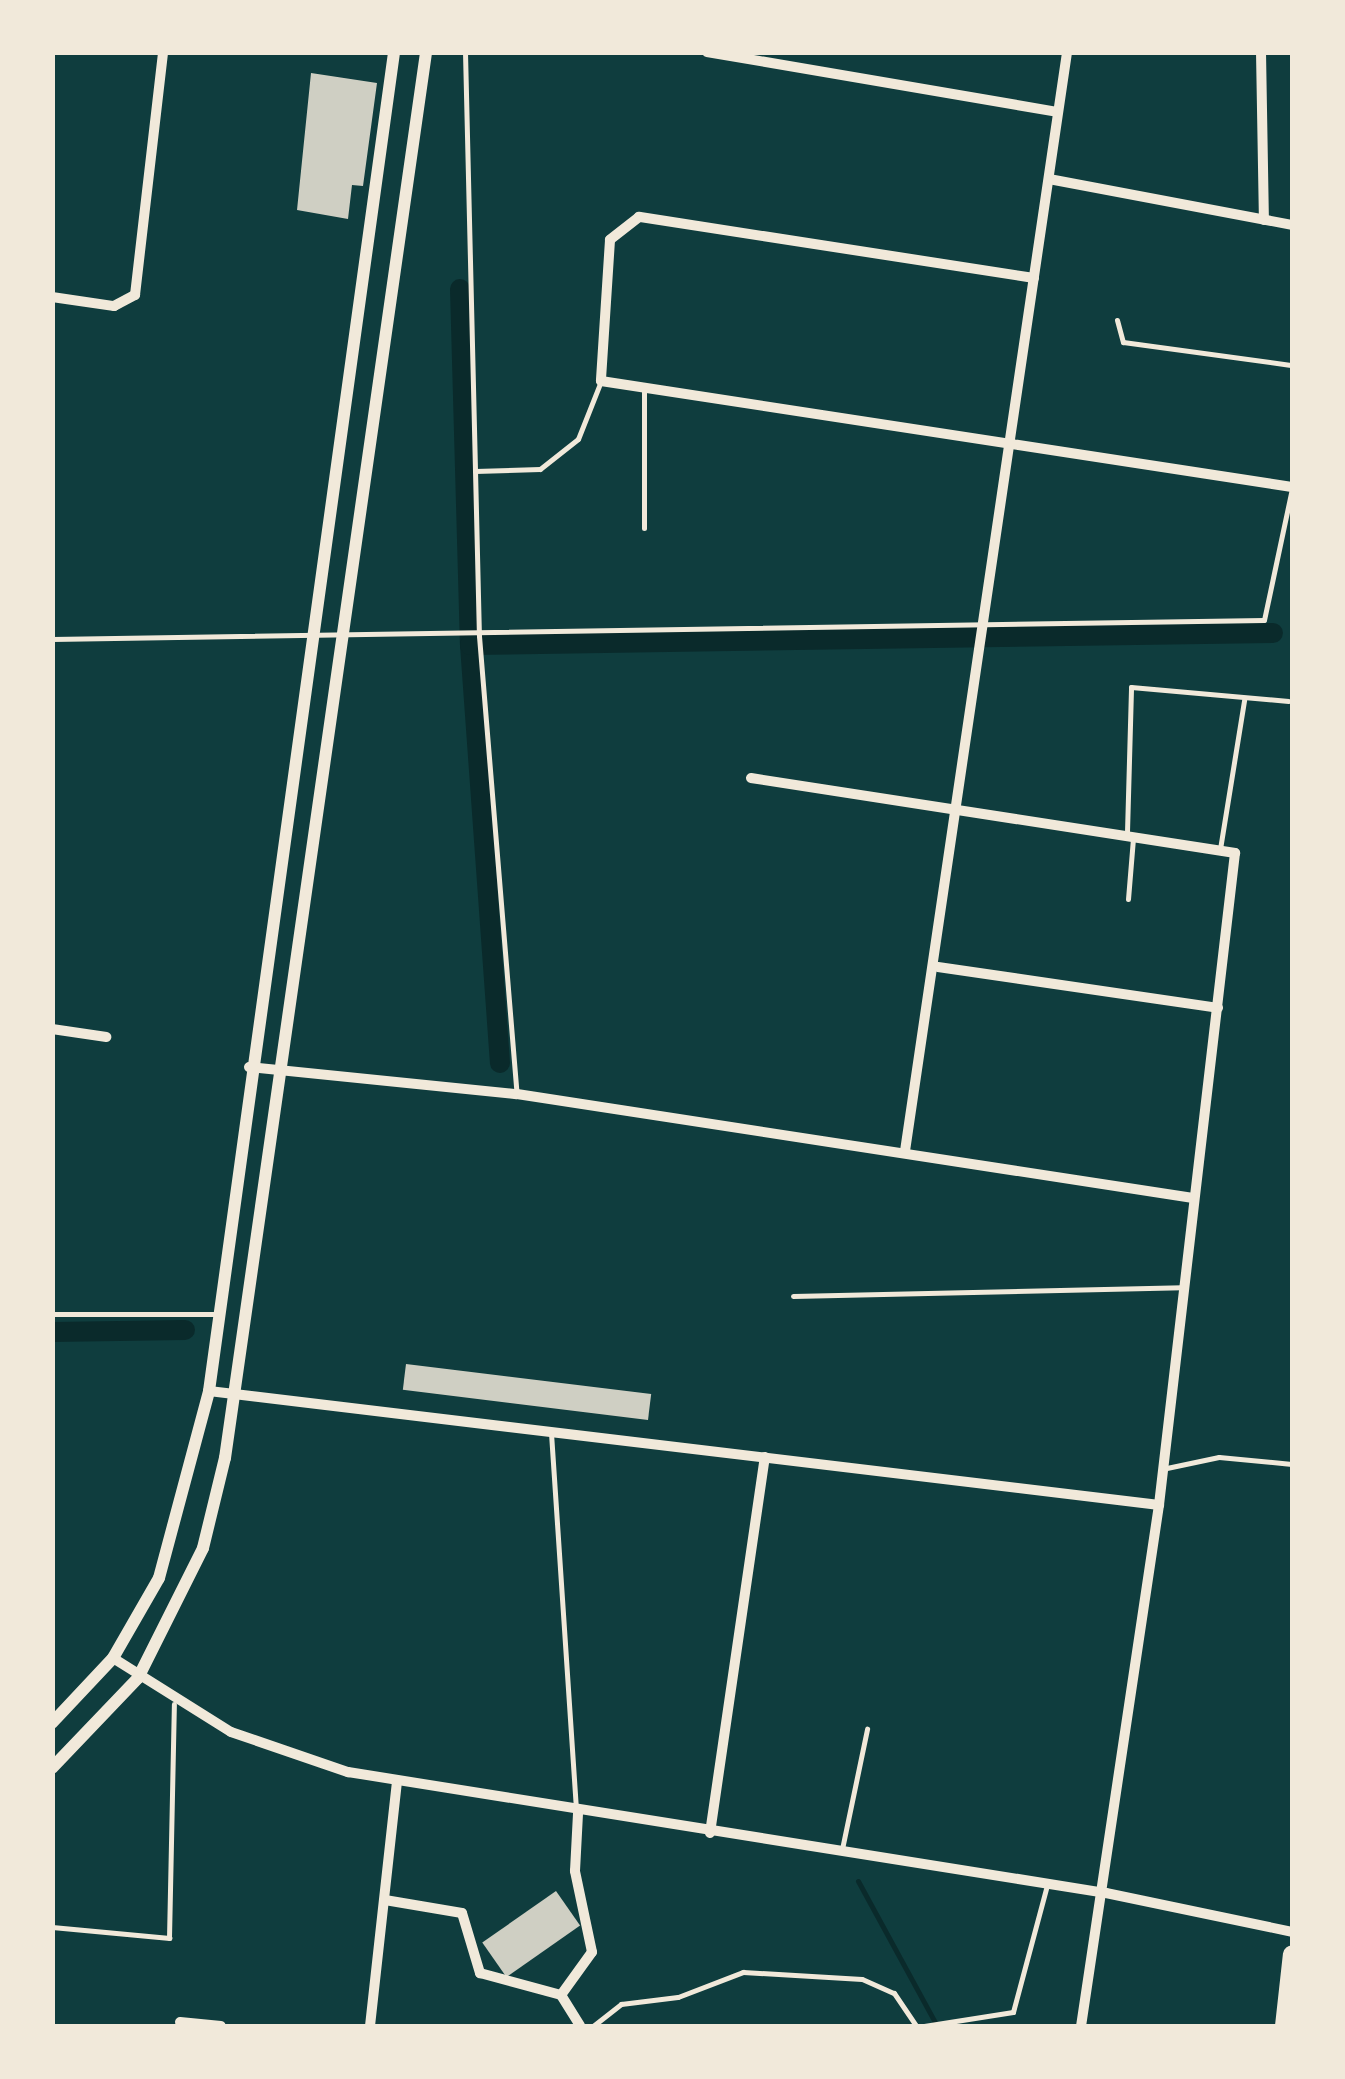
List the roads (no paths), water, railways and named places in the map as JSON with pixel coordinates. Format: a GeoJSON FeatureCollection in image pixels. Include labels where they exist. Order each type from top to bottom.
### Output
{"type":"FeatureCollection","features":[{"type":"Feature","properties":{"kind":"main road"},"geometry":{"type":"LineString","coordinates":[[1284,2026],[1292,1954]]}},
{"type":"Feature","properties":{"kind":"street"},"geometry":{"type":"LineString","coordinates":[[52,297],[114,306],[135,295],[163,52]]}},
{"type":"Feature","properties":{"kind":"street"},"geometry":{"type":"LineString","coordinates":[[52,1723],[113,1658],[159,1578],[209,1390],[214,1314],[248,1066],[394,52]]}},
{"type":"Feature","properties":{"kind":"street"},"geometry":{"type":"LineString","coordinates":[[52,1768],[138,1678],[203,1548],[235,1397],[277,1070],[426,52]]}},
{"type":"Feature","properties":{"kind":"street"},"geometry":{"type":"LineString","coordinates":[[707,52],[1057,112]]}},
{"type":"Feature","properties":{"kind":"street"},"geometry":{"type":"LineString","coordinates":[[906,1150],[938,967],[956,806],[1067,52]]}},
{"type":"Feature","properties":{"kind":"street"},"geometry":{"type":"LineString","coordinates":[[1261,52],[1264,220]]}},
{"type":"Feature","properties":{"kind":"street"},"geometry":{"type":"LineString","coordinates":[[1049,178],[1292,225]]}},
{"type":"Feature","properties":{"kind":"street"},"geometry":{"type":"LineString","coordinates":[[1034,278],[639,217],[610,240],[600,381],[1292,487]]}},
{"type":"Feature","properties":{"kind":"street"},"geometry":{"type":"LineString","coordinates":[[751,778],[956,806],[1235,853],[1160,1470],[1159,1505],[1106,1893],[1081,2026]]}},
{"type":"Feature","properties":{"kind":"street"},"geometry":{"type":"LineString","coordinates":[[938,967],[1218,1008]]}},
{"type":"Feature","properties":{"kind":"street"},"geometry":{"type":"LineString","coordinates":[[52,1029],[106,1037]]}},
{"type":"Feature","properties":{"kind":"street"},"geometry":{"type":"LineString","coordinates":[[248,1066],[517,1094],[906,1150],[1193,1198]]}},
{"type":"Feature","properties":{"kind":"street"},"geometry":{"type":"LineString","coordinates":[[209,1390],[235,1397],[1159,1505]]}},
{"type":"Feature","properties":{"kind":"street"},"geometry":{"type":"LineString","coordinates":[[710,1833],[765,1457]]}},
{"type":"Feature","properties":{"kind":"street"},"geometry":{"type":"LineString","coordinates":[[113,1658],[174,1704],[264,1744],[398,1780],[840,1855],[1106,1893],[1292,1932]]}},
{"type":"Feature","properties":{"kind":"street"},"geometry":{"type":"LineString","coordinates":[[370,2026],[398,1780]]}},
{"type":"Feature","properties":{"kind":"street"},"geometry":{"type":"LineString","coordinates":[[561,1995],[592,1952],[576,1871],[578,1813]]}},
{"type":"Feature","properties":{"kind":"street"},"geometry":{"type":"LineString","coordinates":[[385,1900],[462,1913],[480,1973],[561,1995],[580,2026]]}},
{"type":"Feature","properties":{"kind":"street"},"geometry":{"type":"LineString","coordinates":[[180,2022],[221,2026]]}},
{"type":"Feature","properties":{"kind":"lane"},"geometry":{"type":"LineString","coordinates":[[464,52],[479,636],[517,1094]]}},
{"type":"Feature","properties":{"kind":"lane"},"geometry":{"type":"LineString","coordinates":[[1117,320],[1124,342],[1292,365]]}},
{"type":"Feature","properties":{"kind":"lane"},"geometry":{"type":"LineString","coordinates":[[475,470],[540,469],[578,439],[600,381]]}},
{"type":"Feature","properties":{"kind":"lane"},"geometry":{"type":"LineString","coordinates":[[644,388],[644,528]]}},
{"type":"Feature","properties":{"kind":"lane"},"geometry":{"type":"LineString","coordinates":[[52,639],[479,636],[721,628],[1264,620],[1292,487]]}},
{"type":"Feature","properties":{"kind":"lane"},"geometry":{"type":"LineString","coordinates":[[1128,899],[1132,687],[1244,700],[1288,700]]}},
{"type":"Feature","properties":{"kind":"lane"},"geometry":{"type":"LineString","coordinates":[[1220,848],[1244,700]]}},
{"type":"Feature","properties":{"kind":"lane"},"geometry":{"type":"LineString","coordinates":[[793,1296],[1182,1287]]}},
{"type":"Feature","properties":{"kind":"lane"},"geometry":{"type":"LineString","coordinates":[[52,1314],[214,1314]]}},
{"type":"Feature","properties":{"kind":"lane"},"geometry":{"type":"LineString","coordinates":[[551,1432],[578,1813]]}},
{"type":"Feature","properties":{"kind":"lane"},"geometry":{"type":"LineString","coordinates":[[1160,1470],[1220,1457],[1292,1464]]}},
{"type":"Feature","properties":{"kind":"lane"},"geometry":{"type":"LineString","coordinates":[[52,1927],[169,1938],[174,1704]]}},
{"type":"Feature","properties":{"kind":"lane"},"geometry":{"type":"LineString","coordinates":[[840,1855],[867,1729]]}},
{"type":"Feature","properties":{"kind":"lane"},"geometry":{"type":"LineString","coordinates":[[924,2026],[1013,2012],[1047,1885]]}},
{"type":"Feature","properties":{"kind":"lane"},"geometry":{"type":"LineString","coordinates":[[592,2026],[620,2004],[678,1997],[743,1972],[862,1979],[894,1993],[916,2026]]}},
{"type":"Feature","properties":{"kind":"waterway"},"geometry":{"type":"LineString","coordinates":[[460,289],[470,645],[500,1063]]}},
{"type":"Feature","properties":{"kind":"waterway"},"geometry":{"type":"LineString","coordinates":[[470,645],[1273,633]]}},
{"type":"Feature","properties":{"kind":"waterway"},"geometry":{"type":"LineString","coordinates":[[52,1332],[185,1330]]}},
{"type":"Feature","properties":{"kind":"waterway"},"geometry":{"type":"LineString","coordinates":[[858,1881],[937,2026]]}}]}
